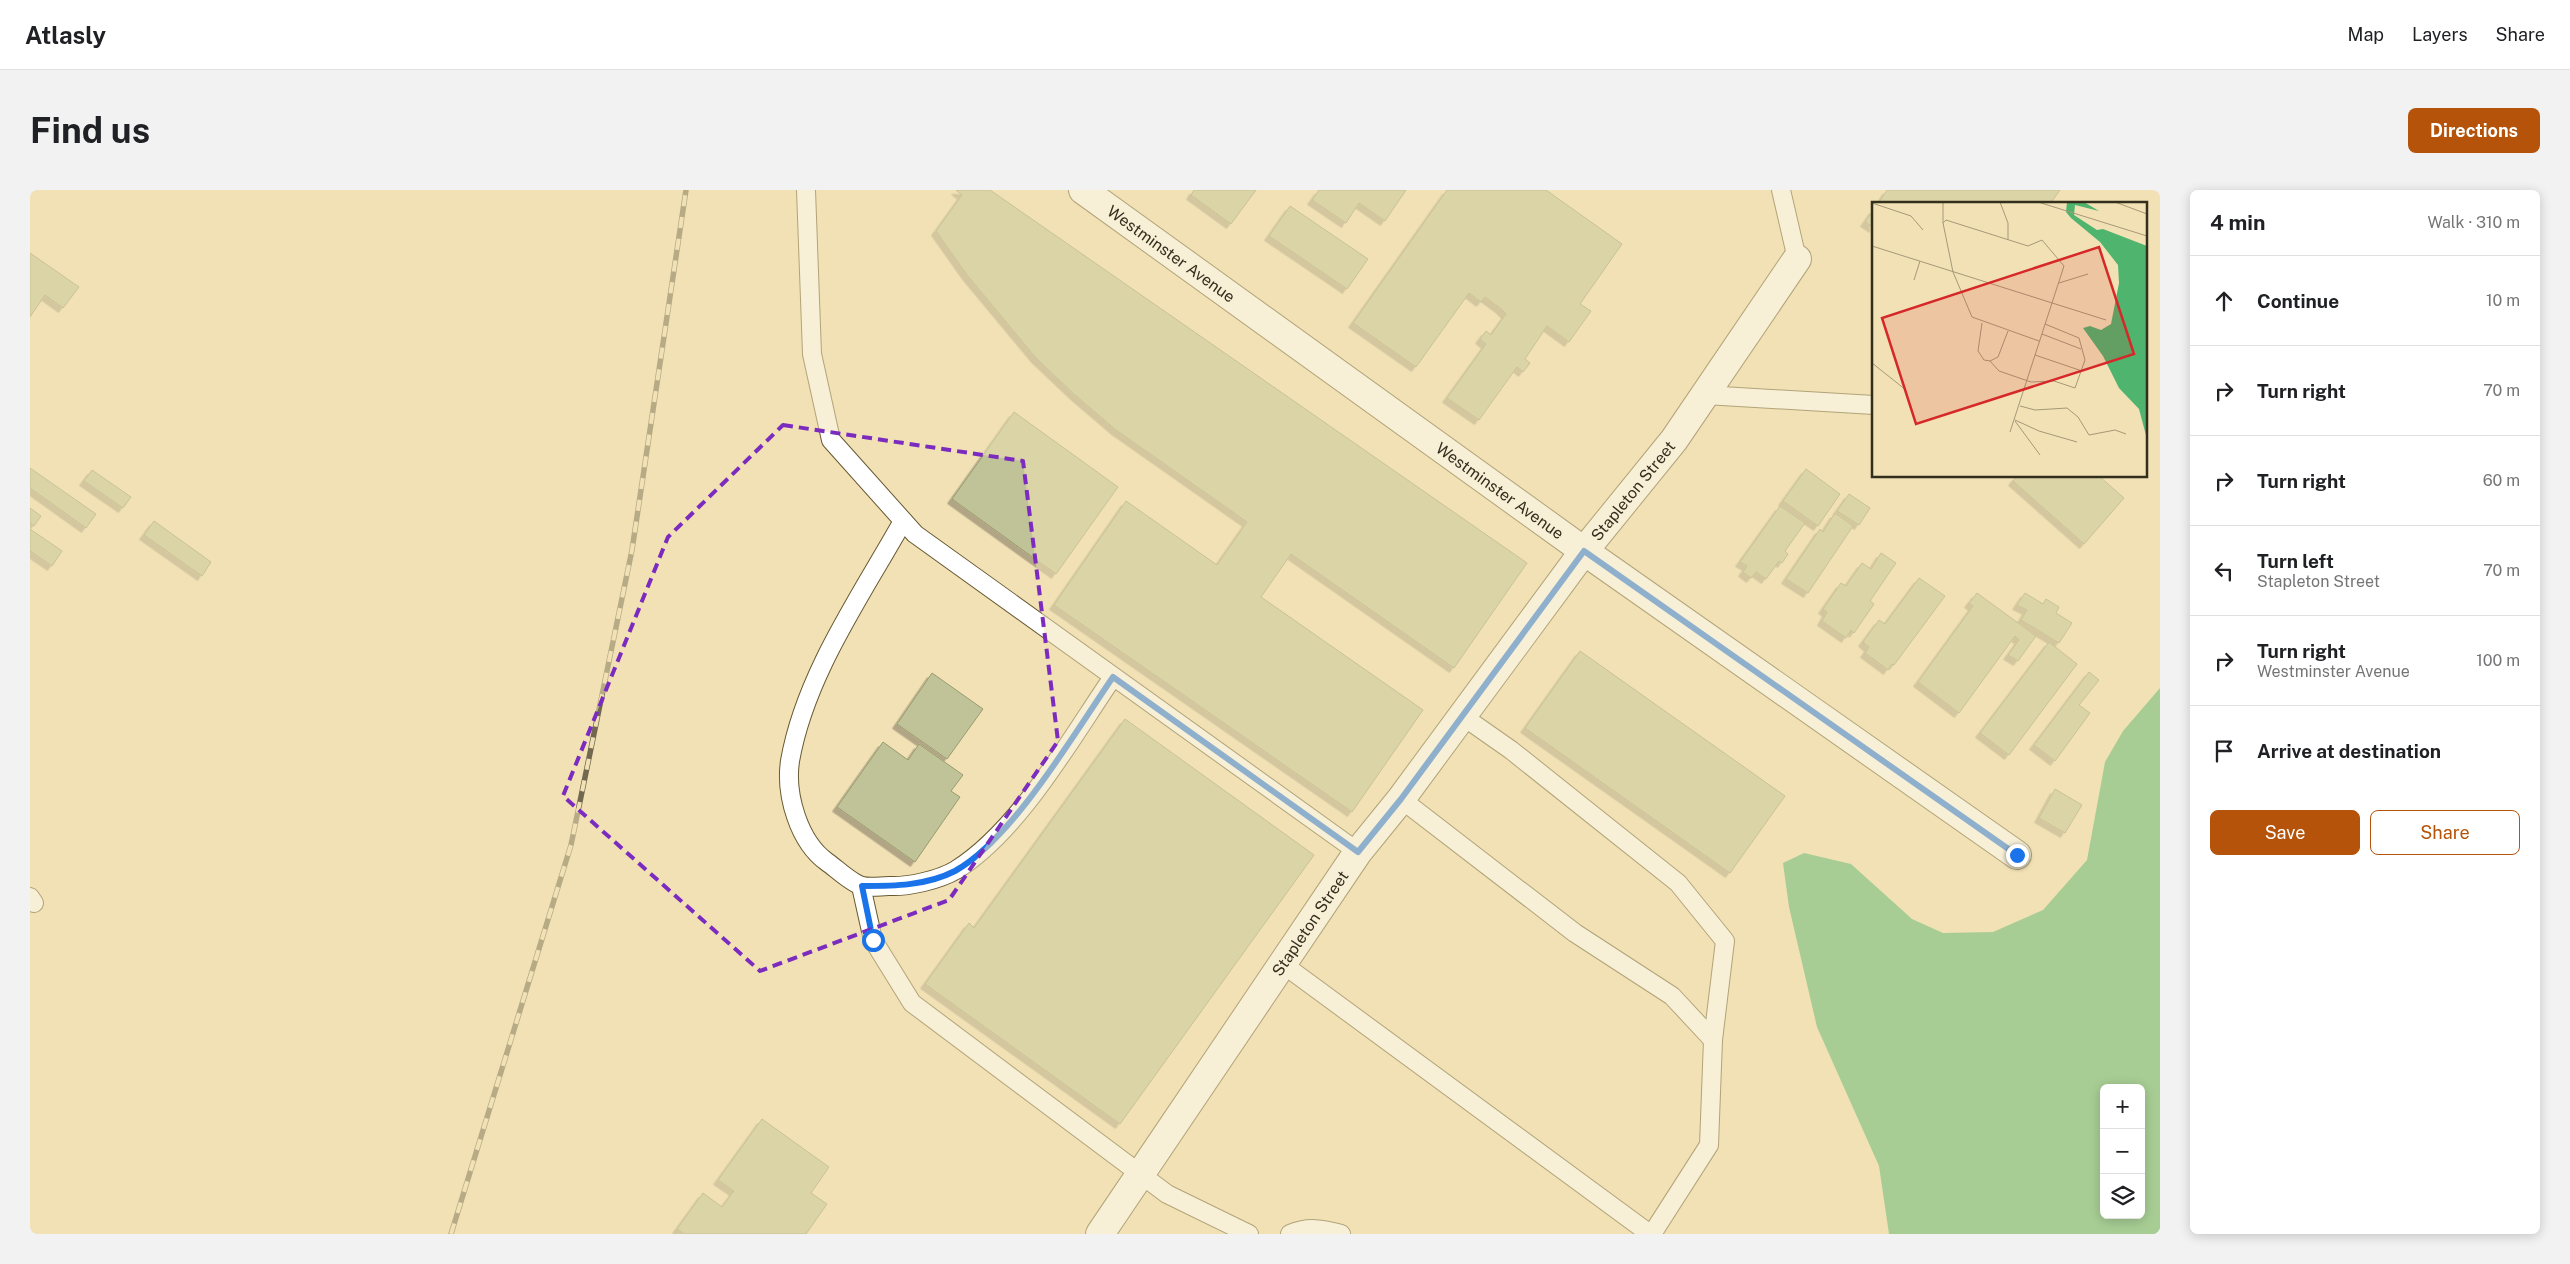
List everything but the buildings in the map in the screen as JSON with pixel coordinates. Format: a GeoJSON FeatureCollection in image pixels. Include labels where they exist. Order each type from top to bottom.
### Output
{"type":"FeatureCollection","features":[{"type":"Feature","properties":{"kind":"street","name":"Westminster Avenue"},"geometry":{"type":"LineString","coordinates":[[1083,190],[1584,551],[2017,855]]}},
{"type":"Feature","properties":{"kind":"street","name":"Stapleton Street"},"geometry":{"type":"LineString","coordinates":[[1100,1234],[1284,965],[1358,852],[1401,799],[1461,715],[1584,551],[1674,440],[1797,259]]}},
{"type":"Feature","properties":{"kind":"lane"},"geometry":{"type":"LineString","coordinates":[[806,190],[812,354],[831,440],[915,534],[1358,852]]}},
{"type":"Feature","properties":{"kind":"lane"},"geometry":{"type":"LineString","coordinates":[[1780,190],[1797,259]]}},
{"type":"Feature","properties":{"kind":"lane"},"geometry":{"type":"LineString","coordinates":[[1705,395],[1872,405]]}},
{"type":"Feature","properties":{"kind":"lane"},"geometry":{"type":"LineString","coordinates":[[903,521],[822,667],[801,719],[790,763],[791,802],[801,829],[820,857],[862,886],[907,886],[954,871],[989,845],[1029,799],[1113,677]]}},
{"type":"Feature","properties":{"kind":"lane"},"geometry":{"type":"LineString","coordinates":[[1284,965],[1651,1234],[1709,1145],[1713,1040],[1725,940],[1678,883],[1511,750],[1461,715]]}},
{"type":"Feature","properties":{"kind":"lane"},"geometry":{"type":"LineString","coordinates":[[1401,799],[1575,933],[1672,996],[1713,1040]]}},
{"type":"Feature","properties":{"kind":"lane"},"geometry":{"type":"LineString","coordinates":[[862,886],[873,940],[912,1003],[1142,1173],[1167,1194],[1249,1234]]}},
{"type":"Feature","properties":{"kind":"lane"},"geometry":{"type":"LineString","coordinates":[[1290,1234],[1301,1229],[1323,1229],[1341,1234]]}},
{"type":"Feature","properties":{"kind":"highlighted area"},"geometry":{"type":"Polygon","coordinates":[[[783,425],[1023,461],[1058,741],[949,900],[760,971],[563,796],[668,537],[783,425]]]}},
{"type":"Feature","properties":{"kind":"shaded area"},"geometry":{"type":"Polygon","coordinates":[[[2160,688],[2160,1234],[1889,1234],[1879,1166],[1817,1027],[1789,907],[1783,863],[1804,853],[1851,864],[1912,919],[1943,933],[1993,932],[2043,910],[2087,860],[2105,762],[2123,731],[2160,688]]]}},
{"type":"Feature","properties":{"kind":"railway"},"geometry":{"type":"LineString","coordinates":[[451,1234],[571,845],[632,550],[686,190]]}},
{"type":"Feature","properties":{"kind":"route"},"geometry":{"type":"LineString","coordinates":[[873,940],[862,886],[907,886],[954,871],[989,845],[1029,799],[1113,677],[1358,852],[1401,799],[1461,715],[1584,551],[2017,855]]}}]}
